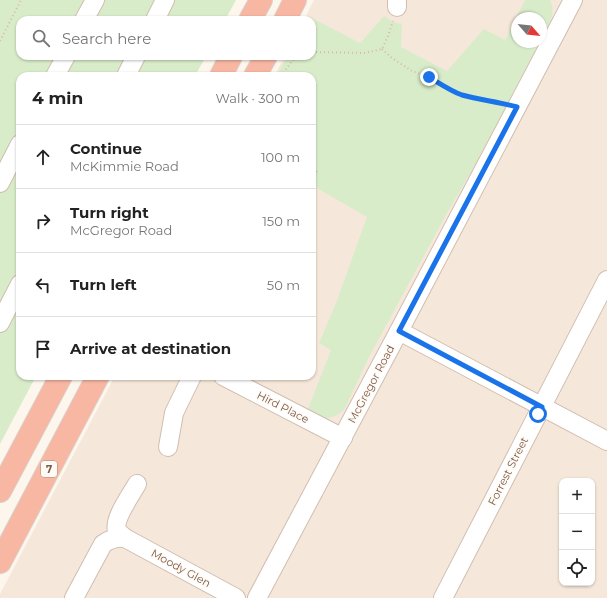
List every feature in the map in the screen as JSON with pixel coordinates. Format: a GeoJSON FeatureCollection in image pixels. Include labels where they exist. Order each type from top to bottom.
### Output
{"type":"FeatureCollection","features":[{"type":"Feature","properties":{"kind":"highway"},"geometry":{"type":"LineString","coordinates":[[252,16],[261,0]]}},
{"type":"Feature","properties":{"kind":"highway"},"geometry":{"type":"LineString","coordinates":[[287,16],[295,0]]}},
{"type":"Feature","properties":{"kind":"highway"},"geometry":{"type":"LineString","coordinates":[[223,72],[229,60]]}},
{"type":"Feature","properties":{"kind":"highway"},"geometry":{"type":"LineString","coordinates":[[257,72],[264,60]]}},
{"type":"Feature","properties":{"kind":"highway"},"geometry":{"type":"LineString","coordinates":[[0,492],[59,380]]}},
{"type":"Feature","properties":{"kind":"highway","name":"7"},"geometry":{"type":"LineString","coordinates":[[0,562],[96,380]]}},
{"type":"Feature","properties":{"kind":"street"},"geometry":{"type":"LineString","coordinates":[[86,16],[95,0]]}},
{"type":"Feature","properties":{"kind":"street"},"geometry":{"type":"LineString","coordinates":[[157,16],[165,0]]}},
{"type":"Feature","properties":{"kind":"street","name":"McGregor Road"},"geometry":{"type":"LineString","coordinates":[[257,598],[343,438],[571,1]]}},
{"type":"Feature","properties":{"kind":"street"},"geometry":{"type":"LineString","coordinates":[[57,72],[64,60]]}},
{"type":"Feature","properties":{"kind":"street"},"geometry":{"type":"LineString","coordinates":[[128,72],[134,60]]}},
{"type":"Feature","properties":{"kind":"street"},"geometry":{"type":"LineString","coordinates":[[0,183],[13,152]]}},
{"type":"Feature","properties":{"kind":"street","name":"Forrest Street"},"geometry":{"type":"LineString","coordinates":[[443,598],[607,280]]}},
{"type":"Feature","properties":{"kind":"street"},"geometry":{"type":"LineString","coordinates":[[0,323],[16,292]]}},
{"type":"Feature","properties":{"kind":"street"},"geometry":{"type":"LineString","coordinates":[[399,331],[607,441]]}},
{"type":"Feature","properties":{"kind":"street"},"geometry":{"type":"LineString","coordinates":[[168,447],[174,413],[190,380]]}},
{"type":"Feature","properties":{"kind":"street","name":"Hird Place"},"geometry":{"type":"LineString","coordinates":[[231,380],[343,438]]}},
{"type":"Feature","properties":{"kind":"street"},"geometry":{"type":"LineString","coordinates":[[125,538],[117,531],[116,524],[137,484]]}},
{"type":"Feature","properties":{"kind":"street"},"geometry":{"type":"LineString","coordinates":[[74,598],[103,544],[115,538],[125,538]]}},
{"type":"Feature","properties":{"kind":"street","name":"Moody Glen"},"geometry":{"type":"LineString","coordinates":[[125,538],[236,598]]}},
{"type":"Feature","properties":{"kind":"path"},"geometry":{"type":"LineString","coordinates":[[0,41],[21,0]]}},
{"type":"Feature","properties":{"kind":"path"},"geometry":{"type":"LineString","coordinates":[[382,49],[388,36],[397,4]]}},
{"type":"Feature","properties":{"kind":"path"},"geometry":{"type":"LineString","coordinates":[[382,49],[392,58],[412,71],[429,77],[460,94],[517,107]]}},
{"type":"Feature","properties":{"kind":"path"},"geometry":{"type":"LineString","coordinates":[[316,52],[365,53],[382,49]]}},
{"type":"Feature","properties":{"kind":"path"},"geometry":{"type":"LineString","coordinates":[[283,72],[293,60]]}},
{"type":"Feature","properties":{"kind":"shaded area"},"geometry":{"type":"Polygon","coordinates":[[[314,0],[607,0],[607,598],[0,598],[0,594],[113,380],[316,380],[316,72],[276,72],[283,60],[316,60],[316,16],[306,16],[314,0]]]}},
{"type":"Feature","properties":{"kind":"green space"},"geometry":{"type":"Polygon","coordinates":[[[0,0],[236,0],[227,16],[16,16],[16,60],[204,60],[197,72],[16,72],[16,380],[34,380],[0,444],[0,0]]]}},
{"type":"Feature","properties":{"kind":"green space"},"geometry":{"type":"Polygon","coordinates":[[[525,0],[550,0],[553,11],[547,30],[547,12],[519,12],[525,0]]]}},
{"type":"Feature","properties":{"kind":"green space"},"geometry":{"type":"Polygon","coordinates":[[[384,16],[393,22],[402,24],[401,47],[447,71],[484,29],[505,40],[511,28],[511,48],[537,48],[476,163],[369,357],[344,410],[327,419],[308,409],[331,350],[319,343],[336,303],[367,217],[316,188],[316,72],[278,72],[286,60],[316,60],[316,20],[360,43],[384,16]]]}},
{"type":"Feature","properties":{"kind":"route"},"geometry":{"type":"LineString","coordinates":[[429,77],[460,94],[517,107],[399,331],[542,407],[538,414]]}}]}
